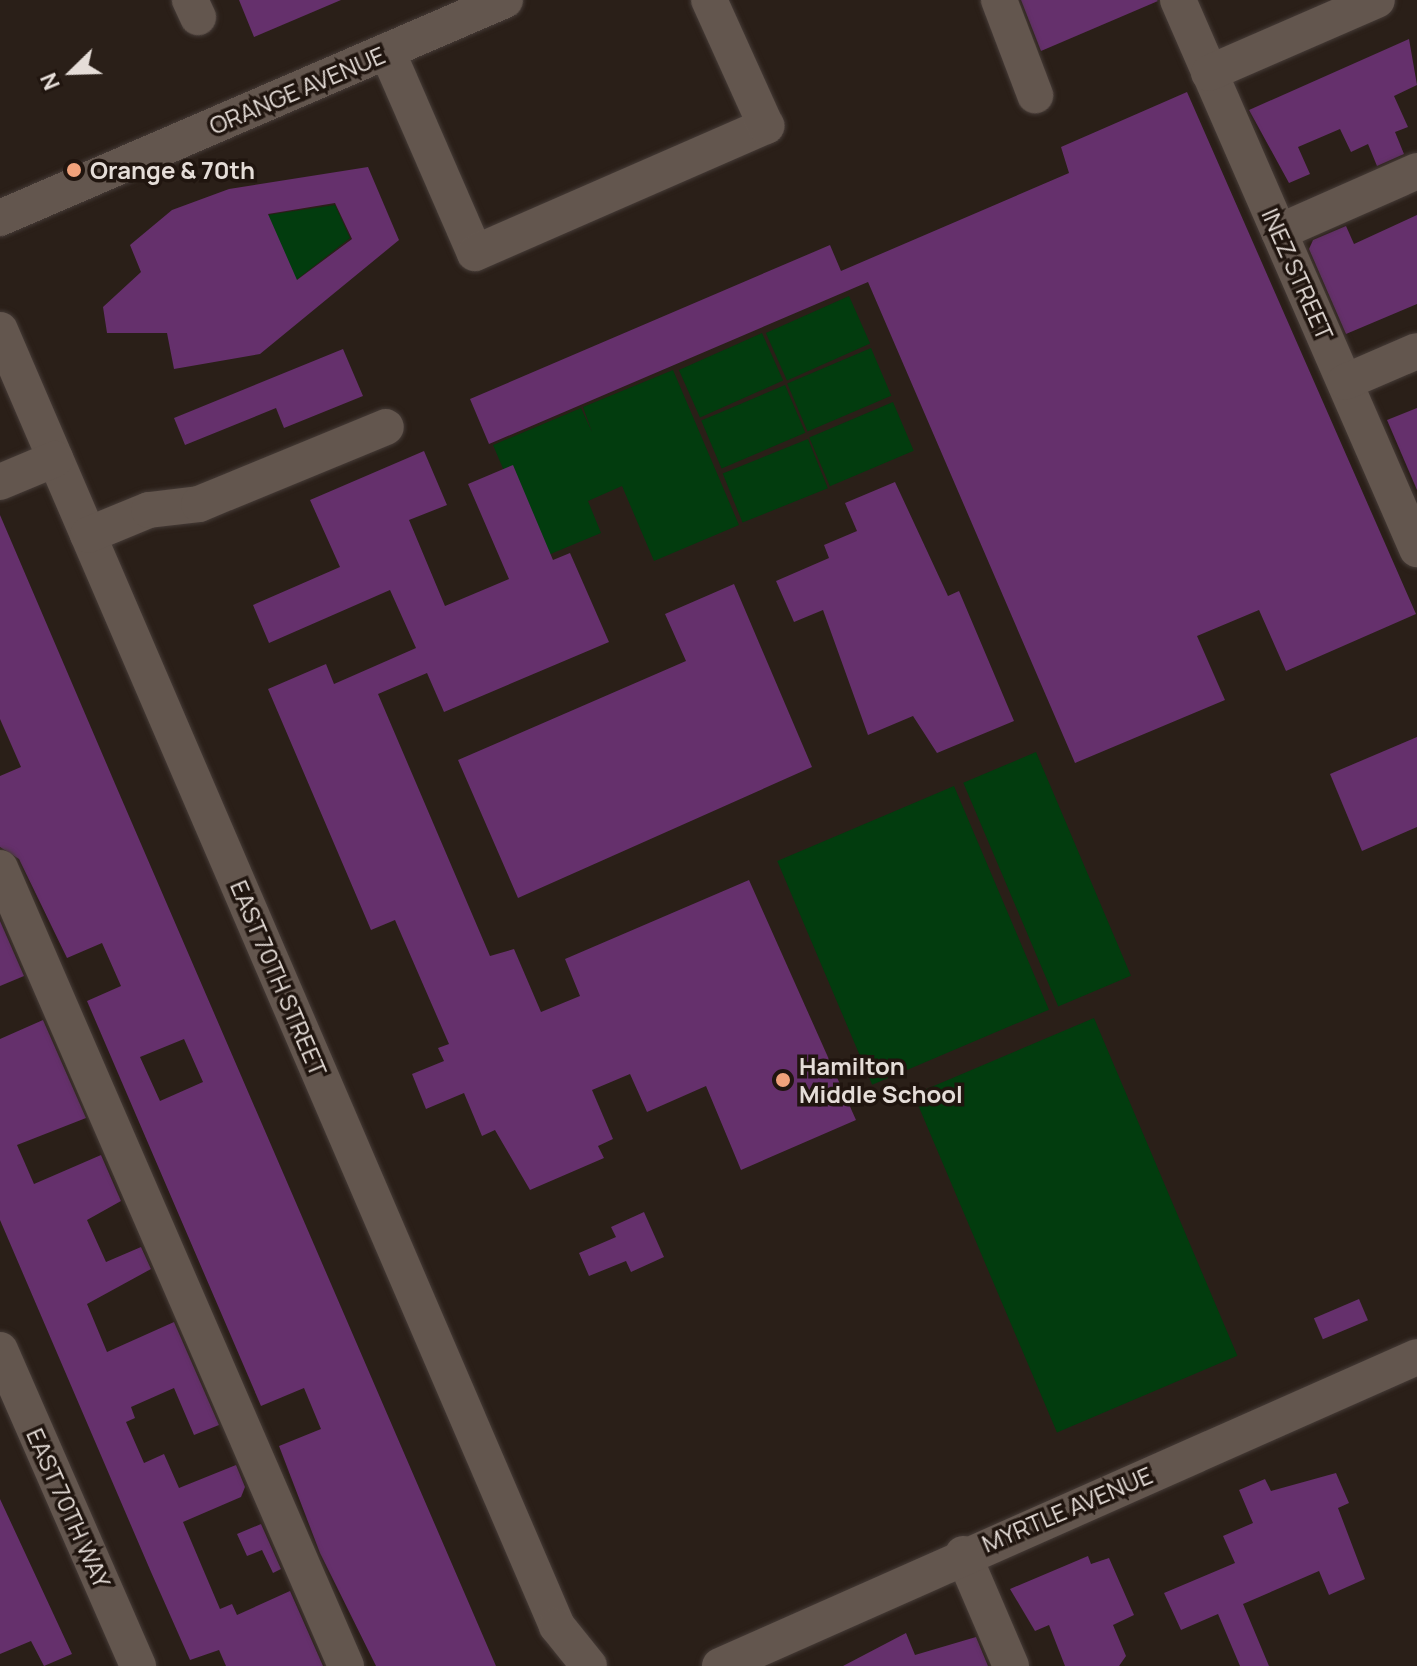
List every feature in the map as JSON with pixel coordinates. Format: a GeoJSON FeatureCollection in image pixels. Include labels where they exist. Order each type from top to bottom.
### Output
{"type":"FeatureCollection","features":[{"type":"Feature","properties":{"kind":"street","name":"ORANGE AVENUE"},"geometry":{"type":"LineString","coordinates":[[0,218],[505,0]]}},
{"type":"Feature","properties":{"kind":"street"},"geometry":{"type":"LineString","coordinates":[[387,51],[475,253],[766,126],[709,0]]}},
{"type":"Feature","properties":{"kind":"street"},"geometry":{"type":"LineString","coordinates":[[999,0],[1035,95]]}},
{"type":"Feature","properties":{"kind":"street","name":"INEZ STREET"},"geometry":{"type":"LineString","coordinates":[[1178,0],[1416,542]]}},
{"type":"Feature","properties":{"kind":"street"},"geometry":{"type":"LineString","coordinates":[[1209,73],[1377,0]]}},
{"type":"Feature","properties":{"kind":"street"},"geometry":{"type":"LineString","coordinates":[[1279,232],[1417,171]]}},
{"type":"Feature","properties":{"kind":"street","name":"EAST 70TH STREET"},"geometry":{"type":"LineString","coordinates":[[0,330],[557,1626],[589,1666]]}},
{"type":"Feature","properties":{"kind":"street"},"geometry":{"type":"LineString","coordinates":[[1345,382],[1417,351]]}},
{"type":"Feature","properties":{"kind":"street"},"geometry":{"type":"LineString","coordinates":[[88,535],[149,510],[199,504],[386,427]]}},
{"type":"Feature","properties":{"kind":"street"},"geometry":{"type":"LineString","coordinates":[[0,482],[55,459]]}},
{"type":"Feature","properties":{"kind":"street"},"geometry":{"type":"LineString","coordinates":[[0,868],[346,1666]]}},
{"type":"Feature","properties":{"kind":"street","name":"EAST 70TH WAY"},"geometry":{"type":"LineString","coordinates":[[0,1350],[138,1666]]}},
{"type":"Feature","properties":{"kind":"street","name":"MYRTLE AVENUE"},"geometry":{"type":"LineString","coordinates":[[720,1666],[963,1554],[1417,1357]]}},
{"type":"Feature","properties":{"kind":"street"},"geometry":{"type":"LineString","coordinates":[[963,1554],[1011,1666]]}},
{"type":"Feature","properties":{"kind":"street","name":"EAST 70TH STREET"},"geometry":{"type":"LineString","coordinates":[[557,1626],[559,1666]]}},
{"type":"Feature","properties":{"kind":"green space"},"geometry":{"type":"Polygon","coordinates":[[[335,205],[350,238],[291,284],[261,216],[335,205]]]}},
{"type":"Feature","properties":{"kind":"green space"},"geometry":{"type":"Polygon","coordinates":[[[849,296],[870,344],[787,381],[766,333],[849,296]]]}},
{"type":"Feature","properties":{"kind":"green space"},"geometry":{"type":"Polygon","coordinates":[[[762,333],[783,381],[700,418],[679,370],[762,333]]]}},
{"type":"Feature","properties":{"kind":"green space"},"geometry":{"type":"Polygon","coordinates":[[[871,348],[891,396],[808,431],[787,384],[871,348]]]}},
{"type":"Feature","properties":{"kind":"green space"},"geometry":{"type":"Polygon","coordinates":[[[673,370],[739,525],[654,561],[622,486],[588,501],[601,533],[541,558],[493,445],[581,408],[592,432],[583,407],[673,370]]]}},
{"type":"Feature","properties":{"kind":"green space"},"geometry":{"type":"Polygon","coordinates":[[[785,385],[805,433],[722,468],[701,421],[785,385]]]}},
{"type":"Feature","properties":{"kind":"green space"},"geometry":{"type":"Polygon","coordinates":[[[893,402],[914,451],[830,486],[809,438],[893,402]]]}},
{"type":"Feature","properties":{"kind":"green space"},"geometry":{"type":"Polygon","coordinates":[[[808,439],[828,488],[743,523],[723,473],[808,439]]]}},
{"type":"Feature","properties":{"kind":"green space"},"geometry":{"type":"Polygon","coordinates":[[[1036,752],[1131,976],[1058,1007],[963,783],[1036,752]]]}},
{"type":"Feature","properties":{"kind":"green space"},"geometry":{"type":"Polygon","coordinates":[[[954,786],[1049,1010],[872,1085],[777,861],[954,786]]]}},
{"type":"Feature","properties":{"kind":"green space"},"geometry":{"type":"Polygon","coordinates":[[[1094,1018],[1237,1356],[1057,1432],[914,1095],[1094,1018]]]}},
{"type":"Feature","properties":{"kind":"building"},"geometry":{"type":"Polygon","coordinates":[[[239,0],[341,0],[254,37],[239,0]]]}},
{"type":"Feature","properties":{"kind":"building"},"geometry":{"type":"Polygon","coordinates":[[[1021,0],[1157,0],[1158,1],[1041,51],[1021,0]]]}},
{"type":"Feature","properties":{"kind":"building"},"geometry":{"type":"Polygon","coordinates":[[[1409,39],[1417,85],[1394,96],[1408,127],[1395,132],[1404,154],[1377,166],[1368,144],[1351,152],[1340,129],[1298,147],[1310,174],[1289,183],[1249,110],[1409,39]]]}},
{"type":"Feature","properties":{"kind":"building"},"geometry":{"type":"Polygon","coordinates":[[[1187,92],[1416,614],[1286,671],[1259,610],[1197,636],[1225,700],[1075,763],[868,282],[489,444],[470,399],[830,245],[841,271],[1069,173],[1061,147],[1187,92]]]}},
{"type":"Feature","properties":{"kind":"building"},"geometry":{"type":"Polygon","coordinates":[[[368,167],[399,240],[260,354],[174,369],[167,333],[107,333],[103,307],[141,272],[130,245],[172,210],[229,189],[368,167]],[[335,203],[268,214],[297,280],[352,239],[335,203]]]}},
{"type":"Feature","properties":{"kind":"building"},"geometry":{"type":"Polygon","coordinates":[[[1417,215],[1417,304],[1346,334],[1309,249],[1313,240],[1346,226],[1354,244],[1417,215]]]}},
{"type":"Feature","properties":{"kind":"building"},"geometry":{"type":"Polygon","coordinates":[[[343,349],[363,396],[284,428],[276,408],[185,445],[174,418],[343,349]]]}},
{"type":"Feature","properties":{"kind":"building"},"geometry":{"type":"Polygon","coordinates":[[[1417,408],[1417,490],[1387,420],[1417,408]]]}},
{"type":"Feature","properties":{"kind":"building"},"geometry":{"type":"Polygon","coordinates":[[[424,451],[447,505],[409,520],[445,606],[509,579],[468,484],[513,465],[553,560],[570,553],[609,642],[444,712],[427,673],[378,694],[490,956],[514,949],[541,1012],[580,996],[565,959],[749,880],[856,1120],[741,1170],[706,1086],[647,1112],[630,1074],[592,1090],[613,1139],[598,1146],[604,1158],[530,1190],[495,1130],[482,1136],[464,1093],[426,1109],[412,1074],[444,1061],[438,1048],[449,1044],[395,920],[371,930],[268,689],[326,664],[334,684],[416,648],[390,590],[269,643],[253,605],[340,567],[310,500],[424,451]]]}},
{"type":"Feature","properties":{"kind":"building"},"geometry":{"type":"Polygon","coordinates":[[[895,482],[948,596],[959,591],[1014,721],[937,753],[913,716],[868,735],[823,610],[794,622],[776,581],[829,558],[824,545],[857,531],[845,503],[895,482]]]}},
{"type":"Feature","properties":{"kind":"building"},"geometry":{"type":"Polygon","coordinates":[[[0,515],[496,1666],[376,1666],[320,1553],[279,1446],[321,1429],[304,1388],[261,1406],[87,1001],[121,986],[102,943],[67,958],[19,859],[0,847],[0,776],[21,767],[0,719],[0,515]],[[184,1039],[140,1057],[160,1101],[203,1082],[184,1039]]]}},
{"type":"Feature","properties":{"kind":"building"},"geometry":{"type":"Polygon","coordinates":[[[734,584],[812,767],[518,898],[458,760],[686,661],[665,614],[734,584]]]}},
{"type":"Feature","properties":{"kind":"building"},"geometry":{"type":"Polygon","coordinates":[[[1417,737],[1417,827],[1362,851],[1330,774],[1417,737]]]}},
{"type":"Feature","properties":{"kind":"building"},"geometry":{"type":"Polygon","coordinates":[[[0,921],[24,976],[0,986],[0,921]]]}},
{"type":"Feature","properties":{"kind":"building"},"geometry":{"type":"Polygon","coordinates":[[[43,1020],[86,1118],[17,1145],[34,1184],[101,1155],[121,1201],[87,1220],[106,1262],[141,1247],[151,1269],[87,1304],[107,1352],[174,1322],[219,1425],[194,1435],[174,1388],[131,1407],[135,1418],[126,1422],[144,1463],[164,1454],[179,1488],[236,1465],[245,1487],[241,1497],[183,1522],[220,1609],[232,1604],[237,1615],[290,1591],[323,1666],[226,1666],[219,1650],[190,1660],[151,1572],[0,1220],[0,1039],[43,1020]]]}},
{"type":"Feature","properties":{"kind":"building"},"geometry":{"type":"Polygon","coordinates":[[[644,1212],[664,1257],[631,1272],[626,1261],[589,1276],[579,1253],[616,1237],[611,1227],[644,1212]]]}},
{"type":"Feature","properties":{"kind":"building"},"geometry":{"type":"Polygon","coordinates":[[[1359,1299],[1368,1320],[1323,1339],[1314,1318],[1359,1299]]]}},
{"type":"Feature","properties":{"kind":"building"},"geometry":{"type":"Polygon","coordinates":[[[1336,1473],[1349,1503],[1338,1508],[1365,1579],[1329,1595],[1319,1571],[1243,1604],[1269,1666],[1240,1666],[1218,1614],[1181,1630],[1164,1593],[1235,1563],[1223,1536],[1253,1523],[1239,1490],[1265,1479],[1271,1491],[1336,1473]]]}},
{"type":"Feature","properties":{"kind":"building"},"geometry":{"type":"Polygon","coordinates":[[[0,1499],[72,1654],[44,1666],[31,1641],[0,1654],[0,1499]]]}},
{"type":"Feature","properties":{"kind":"building"},"geometry":{"type":"Polygon","coordinates":[[[261,1524],[281,1569],[273,1573],[262,1550],[247,1556],[237,1534],[261,1524]]]}},
{"type":"Feature","properties":{"kind":"building"},"geometry":{"type":"Polygon","coordinates":[[[1088,1556],[1091,1564],[1109,1558],[1134,1615],[1113,1625],[1126,1656],[1119,1666],[1065,1666],[1049,1625],[1035,1631],[1010,1589],[1088,1556]]]}},
{"type":"Feature","properties":{"kind":"building"},"geometry":{"type":"Polygon","coordinates":[[[906,1633],[915,1655],[976,1637],[988,1666],[843,1666],[906,1633]]]}},
{"type":"Feature","properties":{"kind":"place","name":"Orange & 70th"},"geometry":{"type":"Point","coordinates":[74,170]}},
{"type":"Feature","properties":{"kind":"place","name":"Hamilton Middle School"},"geometry":{"type":"Point","coordinates":[783,1080]}}]}
